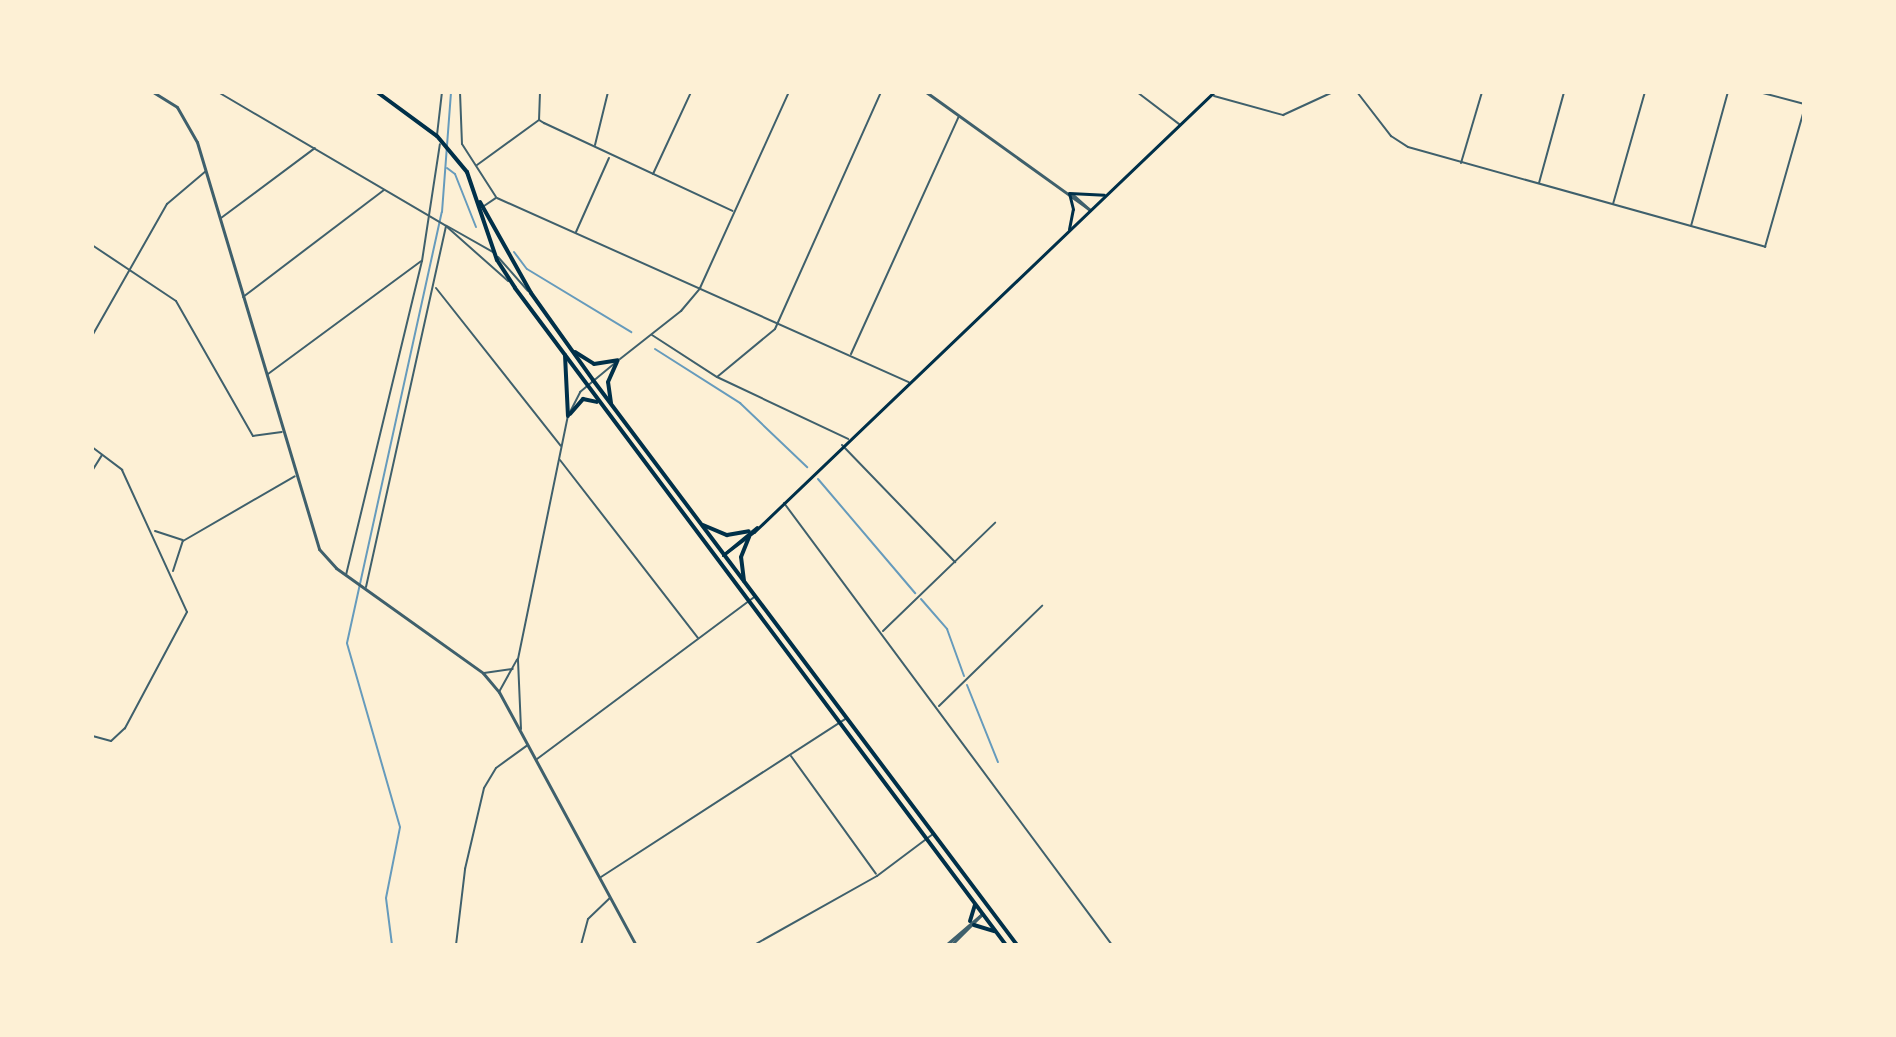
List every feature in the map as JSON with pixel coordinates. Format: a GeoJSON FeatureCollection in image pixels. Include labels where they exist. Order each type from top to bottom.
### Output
{"type":"FeatureCollection","features":[{"type":"Feature","properties":{"kind":"highway"},"geometry":{"type":"LineString","coordinates":[[377,92],[439,138],[453,154],[531,293],[845,719],[1006,945]]}},
{"type":"Feature","properties":{"kind":"highway"},"geometry":{"type":"LineString","coordinates":[[475,193],[494,253],[515,288],[748,602],[845,719],[1017,945]]}},
{"type":"Feature","properties":{"kind":"highway"},"geometry":{"type":"LineString","coordinates":[[573,351],[594,364],[618,360]]}},
{"type":"Feature","properties":{"kind":"highway"},"geometry":{"type":"LineString","coordinates":[[564,353],[568,416]]}},
{"type":"Feature","properties":{"kind":"highway"},"geometry":{"type":"LineString","coordinates":[[612,405],[608,382],[618,360]]}},
{"type":"Feature","properties":{"kind":"highway"},"geometry":{"type":"LineString","coordinates":[[568,416],[583,399],[600,404]]}},
{"type":"Feature","properties":{"kind":"highway"},"geometry":{"type":"LineString","coordinates":[[701,523],[727,535],[749,534],[741,557],[745,584]]}},
{"type":"Feature","properties":{"kind":"highway"},"geometry":{"type":"LineString","coordinates":[[710,549],[723,555]]}},
{"type":"Feature","properties":{"kind":"highway"},"geometry":{"type":"LineString","coordinates":[[723,555],[725,570]]}},
{"type":"Feature","properties":{"kind":"highway"},"geometry":{"type":"LineString","coordinates":[[982,896],[982,914]]}},
{"type":"Feature","properties":{"kind":"highway"},"geometry":{"type":"LineString","coordinates":[[975,904],[972,923],[996,932]]}},
{"type":"Feature","properties":{"kind":"highway"},"geometry":{"type":"LineString","coordinates":[[982,914],[998,918]]}},
{"type":"Feature","properties":{"kind":"main road"},"geometry":{"type":"LineString","coordinates":[[723,555],[757,527],[1212,93]]}},
{"type":"Feature","properties":{"kind":"main road"},"geometry":{"type":"LineString","coordinates":[[1069,231],[1073,209],[1069,193],[1107,194]]}},
{"type":"Feature","properties":{"kind":"street"},"geometry":{"type":"LineString","coordinates":[[153,92],[182,112],[207,170],[265,376],[319,549],[346,576],[483,673],[499,692],[636,945]]}},
{"type":"Feature","properties":{"kind":"street"},"geometry":{"type":"LineString","coordinates":[[218,92],[494,253],[531,293]]}},
{"type":"Feature","properties":{"kind":"street"},"geometry":{"type":"LineString","coordinates":[[346,576],[432,218],[442,92]]}},
{"type":"Feature","properties":{"kind":"street"},"geometry":{"type":"LineString","coordinates":[[460,92],[459,136],[497,198],[910,382]]}},
{"type":"Feature","properties":{"kind":"street"},"geometry":{"type":"LineString","coordinates":[[539,120],[540,92]]}},
{"type":"Feature","properties":{"kind":"street"},"geometry":{"type":"LineString","coordinates":[[595,145],[608,92]]}},
{"type":"Feature","properties":{"kind":"street"},"geometry":{"type":"LineString","coordinates":[[653,174],[691,92]]}},
{"type":"Feature","properties":{"kind":"street"},"geometry":{"type":"LineString","coordinates":[[521,729],[518,659],[568,416],[587,384],[652,335],[700,288],[789,92]]}},
{"type":"Feature","properties":{"kind":"street"},"geometry":{"type":"LineString","coordinates":[[717,377],[778,323],[881,92]]}},
{"type":"Feature","properties":{"kind":"street"},"geometry":{"type":"LineString","coordinates":[[926,92],[1090,210]]}},
{"type":"Feature","properties":{"kind":"street"},"geometry":{"type":"LineString","coordinates":[[1137,92],[1180,125]]}},
{"type":"Feature","properties":{"kind":"street"},"geometry":{"type":"LineString","coordinates":[[1212,93],[1283,115],[1333,92]]}},
{"type":"Feature","properties":{"kind":"street"},"geometry":{"type":"LineString","coordinates":[[1357,92],[1396,140],[1461,163],[1765,247],[1804,110]]}},
{"type":"Feature","properties":{"kind":"street"},"geometry":{"type":"LineString","coordinates":[[1461,163],[1482,92]]}},
{"type":"Feature","properties":{"kind":"street"},"geometry":{"type":"LineString","coordinates":[[1539,184],[1564,92]]}},
{"type":"Feature","properties":{"kind":"street"},"geometry":{"type":"LineString","coordinates":[[1613,205],[1645,92]]}},
{"type":"Feature","properties":{"kind":"street"},"geometry":{"type":"LineString","coordinates":[[1691,226],[1728,92]]}},
{"type":"Feature","properties":{"kind":"street"},"geometry":{"type":"LineString","coordinates":[[1759,92],[1804,104]]}},
{"type":"Feature","properties":{"kind":"street"},"geometry":{"type":"LineString","coordinates":[[850,356],[959,115]]}},
{"type":"Feature","properties":{"kind":"street"},"geometry":{"type":"LineString","coordinates":[[476,166],[539,120]]}},
{"type":"Feature","properties":{"kind":"street"},"geometry":{"type":"LineString","coordinates":[[539,120],[595,145],[610,157],[734,212]]}},
{"type":"Feature","properties":{"kind":"street"},"geometry":{"type":"LineString","coordinates":[[220,219],[315,148]]}},
{"type":"Feature","properties":{"kind":"street"},"geometry":{"type":"LineString","coordinates":[[576,232],[610,157]]}},
{"type":"Feature","properties":{"kind":"street"},"geometry":{"type":"LineString","coordinates":[[92,336],[173,198],[207,170]]}},
{"type":"Feature","properties":{"kind":"street"},"geometry":{"type":"LineString","coordinates":[[243,297],[385,189]]}},
{"type":"Feature","properties":{"kind":"street"},"geometry":{"type":"LineString","coordinates":[[482,207],[497,198]]}},
{"type":"Feature","properties":{"kind":"street"},"geometry":{"type":"LineString","coordinates":[[365,589],[445,225]]}},
{"type":"Feature","properties":{"kind":"street"},"geometry":{"type":"LineString","coordinates":[[445,225],[515,288]]}},
{"type":"Feature","properties":{"kind":"street"},"geometry":{"type":"LineString","coordinates":[[92,245],[176,301],[253,436],[282,432]]}},
{"type":"Feature","properties":{"kind":"street"},"geometry":{"type":"LineString","coordinates":[[265,376],[422,261]]}},
{"type":"Feature","properties":{"kind":"street"},"geometry":{"type":"LineString","coordinates":[[434,286],[540,426],[562,446]]}},
{"type":"Feature","properties":{"kind":"street"},"geometry":{"type":"LineString","coordinates":[[652,335],[717,377],[848,439]]}},
{"type":"Feature","properties":{"kind":"street"},"geometry":{"type":"LineString","coordinates":[[842,445],[955,562]]}},
{"type":"Feature","properties":{"kind":"street"},"geometry":{"type":"LineString","coordinates":[[92,447],[119,465],[154,530],[186,606],[183,626],[125,728],[111,741],[92,736]]}},
{"type":"Feature","properties":{"kind":"street"},"geometry":{"type":"LineString","coordinates":[[92,471],[103,454]]}},
{"type":"Feature","properties":{"kind":"street"},"geometry":{"type":"LineString","coordinates":[[559,459],[574,472],[698,639]]}},
{"type":"Feature","properties":{"kind":"street"},"geometry":{"type":"LineString","coordinates":[[173,573],[183,541],[296,476]]}},
{"type":"Feature","properties":{"kind":"street"},"geometry":{"type":"LineString","coordinates":[[783,502],[1112,945]]}},
{"type":"Feature","properties":{"kind":"street"},"geometry":{"type":"LineString","coordinates":[[882,632],[995,523]]}},
{"type":"Feature","properties":{"kind":"street"},"geometry":{"type":"LineString","coordinates":[[154,530],[183,541]]}},
{"type":"Feature","properties":{"kind":"street"},"geometry":{"type":"LineString","coordinates":[[537,759],[755,597]]}},
{"type":"Feature","properties":{"kind":"street"},"geometry":{"type":"LineString","coordinates":[[938,707],[1042,606]]}},
{"type":"Feature","properties":{"kind":"street"},"geometry":{"type":"LineString","coordinates":[[499,692],[518,659]]}},
{"type":"Feature","properties":{"kind":"street"},"geometry":{"type":"LineString","coordinates":[[483,673],[513,669]]}},
{"type":"Feature","properties":{"kind":"street"},"geometry":{"type":"LineString","coordinates":[[601,877],[845,719]]}},
{"type":"Feature","properties":{"kind":"street"},"geometry":{"type":"LineString","coordinates":[[456,945],[465,869],[484,788],[496,768],[529,744]]}},
{"type":"Feature","properties":{"kind":"street"},"geometry":{"type":"LineString","coordinates":[[790,755],[877,876]]}},
{"type":"Feature","properties":{"kind":"street"},"geometry":{"type":"LineString","coordinates":[[754,945],[877,876],[934,833]]}},
{"type":"Feature","properties":{"kind":"street"},"geometry":{"type":"LineString","coordinates":[[581,945],[588,919],[610,897]]}},
{"type":"Feature","properties":{"kind":"street"},"geometry":{"type":"LineString","coordinates":[[949,945],[982,914]]}},
{"type":"Feature","properties":{"kind":"waterway"},"geometry":{"type":"LineString","coordinates":[[392,945],[386,898],[400,827],[347,643],[442,212],[451,92]]}},
{"type":"Feature","properties":{"kind":"waterway"},"geometry":{"type":"LineString","coordinates":[[447,168],[455,174],[476,227]]}},
{"type":"Feature","properties":{"kind":"waterway"},"geometry":{"type":"LineString","coordinates":[[514,252],[527,269],[631,332]]}},
{"type":"Feature","properties":{"kind":"waterway"},"geometry":{"type":"LineString","coordinates":[[655,349],[740,403],[807,467]]}},
{"type":"Feature","properties":{"kind":"waterway"},"geometry":{"type":"LineString","coordinates":[[818,479],[915,593]]}},
{"type":"Feature","properties":{"kind":"waterway"},"geometry":{"type":"LineString","coordinates":[[921,599],[947,629],[964,676]]}},
{"type":"Feature","properties":{"kind":"waterway"},"geometry":{"type":"LineString","coordinates":[[967,685],[998,762]]}}]}
